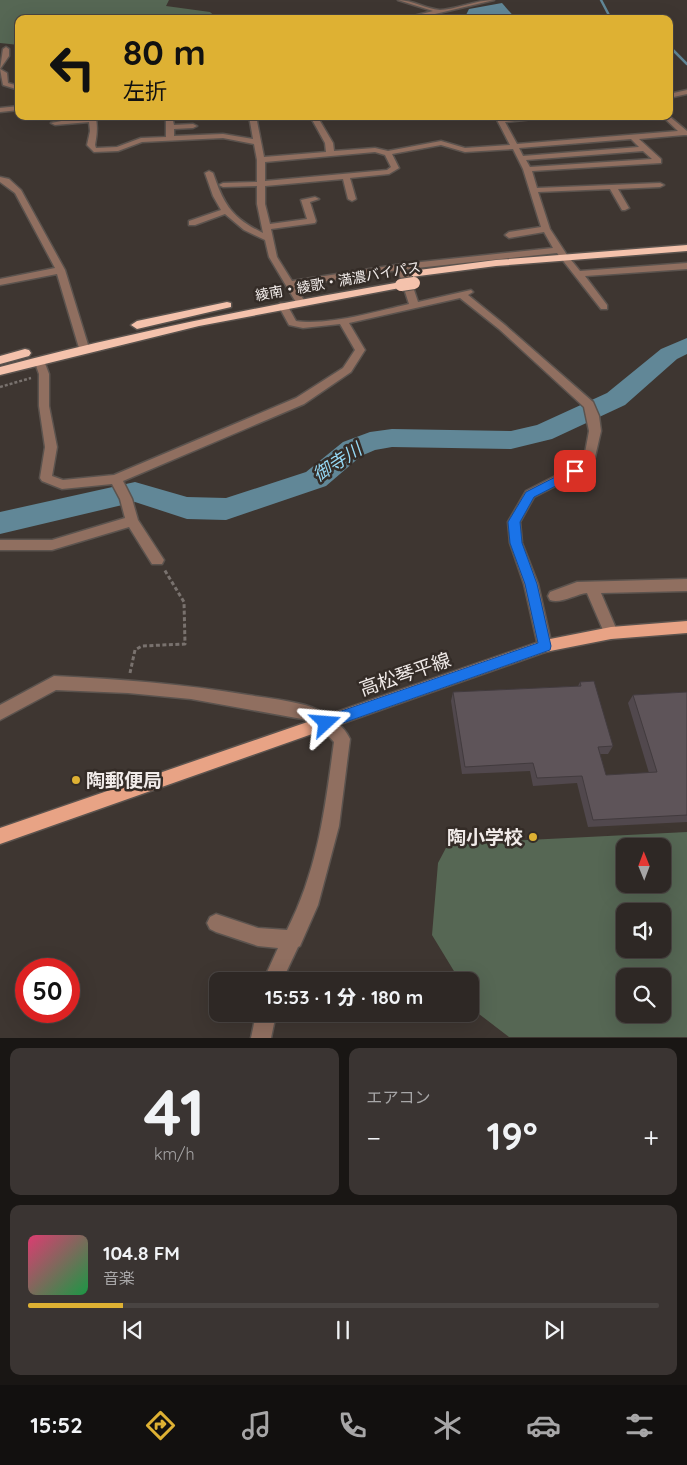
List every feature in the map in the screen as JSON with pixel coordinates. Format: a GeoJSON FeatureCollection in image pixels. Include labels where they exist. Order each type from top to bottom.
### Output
{"type":"FeatureCollection","features":[{"type":"Feature","properties":{"kind":"highway","name":"綾南・綾歌・満濃バイパス"},"geometry":{"type":"LineString","coordinates":[[0,371],[39,360],[82,343],[185,313],[295,293],[561,253],[687,248]]}},
{"type":"Feature","properties":{"kind":"highway","name":"綾南・綾歌・満濃バイパス"},"geometry":{"type":"LineString","coordinates":[[405,277],[575,269],[687,257]]}},
{"type":"Feature","properties":{"kind":"highway","name":"綾南・綾歌・満濃バイパス"},"geometry":{"type":"LineString","coordinates":[[0,360],[283,305],[295,293]]}},
{"type":"Feature","properties":{"kind":"main road","name":"高松琴平線"},"geometry":{"type":"LineString","coordinates":[[0,836],[545,646],[612,633],[687,627]]}},
{"type":"Feature","properties":{"kind":"street"},"geometry":{"type":"LineString","coordinates":[[401,0],[439,11]]}},
{"type":"Feature","properties":{"kind":"street"},"geometry":{"type":"LineString","coordinates":[[422,15],[491,0]]}},
{"type":"Feature","properties":{"kind":"street"},"geometry":{"type":"LineString","coordinates":[[4,54],[0,69],[4,73],[5,84],[15,87]]}},
{"type":"Feature","properties":{"kind":"street"},"geometry":{"type":"LineString","coordinates":[[673,95],[687,92]]}},
{"type":"Feature","properties":{"kind":"street"},"geometry":{"type":"LineString","coordinates":[[0,110],[15,108]]}},
{"type":"Feature","properties":{"kind":"street"},"geometry":{"type":"LineString","coordinates":[[56,123],[78,120]]}},
{"type":"Feature","properties":{"kind":"street"},"geometry":{"type":"LineString","coordinates":[[92,120],[94,131],[90,145],[94,150],[118,149],[141,140],[223,136],[257,142]]}},
{"type":"Feature","properties":{"kind":"street"},"geometry":{"type":"LineString","coordinates":[[170,120],[170,139]]}},
{"type":"Feature","properties":{"kind":"street"},"geometry":{"type":"LineString","coordinates":[[253,120],[261,160],[261,204],[266,227],[279,270],[295,293],[405,277],[414,304]]}},
{"type":"Feature","properties":{"kind":"street"},"geometry":{"type":"LineString","coordinates":[[315,120],[329,143],[330,154]]}},
{"type":"Feature","properties":{"kind":"street"},"geometry":{"type":"LineString","coordinates":[[501,120],[527,169],[546,229],[561,253],[604,307]]}},
{"type":"Feature","properties":{"kind":"street"},"geometry":{"type":"LineString","coordinates":[[261,160],[376,150],[388,153],[441,143],[465,150],[684,133],[669,120]]}},
{"type":"Feature","properties":{"kind":"street"},"geometry":{"type":"LineString","coordinates":[[170,127],[193,126]]}},
{"type":"Feature","properties":{"kind":"street"},"geometry":{"type":"LineString","coordinates":[[527,169],[612,171],[658,162],[634,137]]}},
{"type":"Feature","properties":{"kind":"street"},"geometry":{"type":"LineString","coordinates":[[521,158],[567,156],[646,148]]}},
{"type":"Feature","properties":{"kind":"street"},"geometry":{"type":"LineString","coordinates":[[223,184],[260,184],[392,171],[395,168],[388,153]]}},
{"type":"Feature","properties":{"kind":"street"},"geometry":{"type":"LineString","coordinates":[[612,171],[623,186]]}},
{"type":"Feature","properties":{"kind":"street"},"geometry":{"type":"LineString","coordinates":[[209,173],[218,199],[226,211],[249,230],[269,239]]}},
{"type":"Feature","properties":{"kind":"street"},"geometry":{"type":"LineString","coordinates":[[346,176],[352,199]]}},
{"type":"Feature","properties":{"kind":"street"},"geometry":{"type":"LineString","coordinates":[[0,179],[6,181],[18,192],[60,270],[82,343]]}},
{"type":"Feature","properties":{"kind":"street"},"geometry":{"type":"LineString","coordinates":[[535,190],[660,185]]}},
{"type":"Feature","properties":{"kind":"street"},"geometry":{"type":"LineString","coordinates":[[612,187],[625,208]]}},
{"type":"Feature","properties":{"kind":"street"},"geometry":{"type":"LineString","coordinates":[[266,227],[312,221],[305,200],[315,199]]}},
{"type":"Feature","properties":{"kind":"street"},"geometry":{"type":"LineString","coordinates":[[192,223],[226,211]]}},
{"type":"Feature","properties":{"kind":"street"},"geometry":{"type":"LineString","coordinates":[[509,234],[546,229]]}},
{"type":"Feature","properties":{"kind":"street"},"geometry":{"type":"LineString","coordinates":[[575,269],[687,266]]}},
{"type":"Feature","properties":{"kind":"street"},"geometry":{"type":"LineString","coordinates":[[0,282],[60,270]]}},
{"type":"Feature","properties":{"kind":"street"},"geometry":{"type":"LineString","coordinates":[[283,305],[292,323],[296,325],[344,321],[465,293],[591,410],[595,431],[591,454],[575,471],[530,494],[514,522],[516,543],[531,584],[545,646]]}},
{"type":"Feature","properties":{"kind":"street"},"geometry":{"type":"LineString","coordinates":[[39,360],[44,374],[44,406],[51,447],[46,478],[62,485],[121,489],[300,401],[348,370],[360,350],[344,321]]}},
{"type":"Feature","properties":{"kind":"street"},"geometry":{"type":"LineString","coordinates":[[121,489],[132,521],[157,560]]}},
{"type":"Feature","properties":{"kind":"street"},"geometry":{"type":"LineString","coordinates":[[0,545],[52,545],[132,521]]}},
{"type":"Feature","properties":{"kind":"street"},"geometry":{"type":"LineString","coordinates":[[555,596],[577,588],[687,585]]}},
{"type":"Feature","properties":{"kind":"street"},"geometry":{"type":"LineString","coordinates":[[592,588],[612,633]]}},
{"type":"Feature","properties":{"kind":"street"},"geometry":{"type":"LineString","coordinates":[[0,713],[54,683],[128,686],[191,692],[304,712],[326,723],[342,738],[331,826],[309,905],[294,940],[277,972]]}},
{"type":"Feature","properties":{"kind":"street"},"geometry":{"type":"LineString","coordinates":[[216,923],[258,937],[294,940]]}},
{"type":"Feature","properties":{"kind":"street"},"geometry":{"type":"LineString","coordinates":[[261,1038],[264,1022]]}},
{"type":"Feature","properties":{"kind":"path"},"geometry":{"type":"LineString","coordinates":[[0,387],[44,374]]}},
{"type":"Feature","properties":{"kind":"path"},"geometry":{"type":"LineString","coordinates":[[128,686],[134,650],[142,646],[186,644],[184,602],[157,560]]}},
{"type":"Feature","properties":{"kind":"green space"},"geometry":{"type":"Polygon","coordinates":[[[0,0],[169,0],[166,6],[210,12],[213,15],[15,15],[15,45],[0,43],[0,0]]]}},
{"type":"Feature","properties":{"kind":"green space"},"geometry":{"type":"Polygon","coordinates":[[[687,832],[687,1037],[509,1037],[479,1014],[479,972],[455,972],[432,935],[438,863],[448,844],[687,832]]]}},
{"type":"Feature","properties":{"kind":"water"},"geometry":{"type":"Polygon","coordinates":[[[502,3],[512,15],[466,15],[469,9],[502,3]]]}},
{"type":"Feature","properties":{"kind":"building"},"geometry":{"type":"Polygon","coordinates":[[[594,681],[613,746],[598,747],[606,775],[657,772],[633,695],[687,692],[687,815],[593,820],[582,776],[537,778],[533,763],[465,767],[453,692],[581,686],[580,682],[594,681]]]}},
{"type":"Feature","properties":{"kind":"waterway"},"geometry":{"type":"LineString","coordinates":[[601,0],[609,15]]}},
{"type":"Feature","properties":{"kind":"waterway"},"geometry":{"type":"LineString","coordinates":[[673,50],[687,64]]}},
{"type":"Feature","properties":{"kind":"waterway","name":"御寺川"},"geometry":{"type":"LineString","coordinates":[[0,523],[135,492],[187,508],[226,509],[316,479],[352,449],[370,441],[392,438],[511,440],[543,433],[616,399],[669,354],[687,345]]}},
{"type":"Feature","properties":{"kind":"place","name":"陶郵便局"},"geometry":{"type":"Point","coordinates":[76,780]}},
{"type":"Feature","properties":{"kind":"place","name":"陶小学校"},"geometry":{"type":"Point","coordinates":[533,837]}},
{"type":"Feature","properties":{"kind":"route"},"geometry":{"type":"LineString","coordinates":[[326,723],[545,646],[531,584],[516,543],[514,522],[530,494],[575,471]]}}]}
